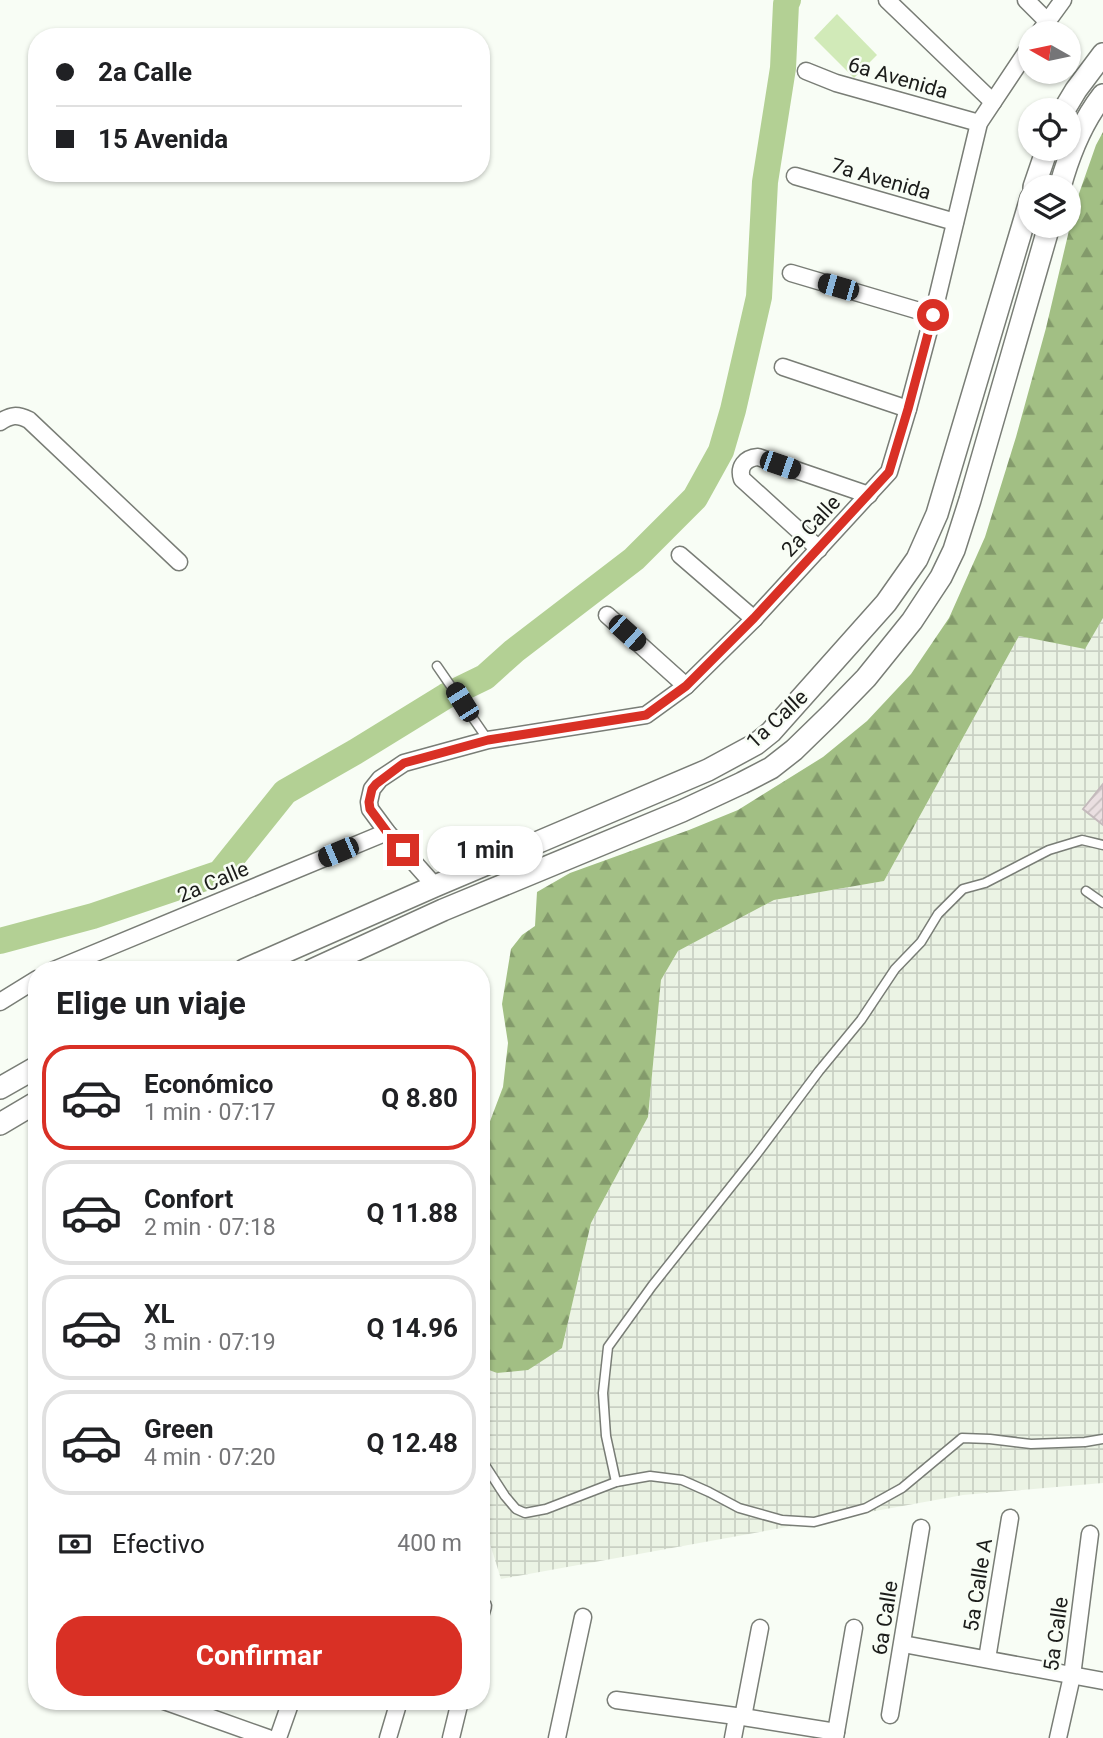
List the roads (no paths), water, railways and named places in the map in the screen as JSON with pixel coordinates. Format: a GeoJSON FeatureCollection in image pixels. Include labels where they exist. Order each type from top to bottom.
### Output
{"type":"FeatureCollection","features":[{"type":"Feature","properties":{"kind":"main road"},"geometry":{"type":"LineString","coordinates":[[1071,98],[1103,54]]}},
{"type":"Feature","properties":{"kind":"main road"},"geometry":{"type":"LineString","coordinates":[[1064,175],[1082,126],[1103,94]]}},
{"type":"Feature","properties":{"kind":"main road","name":"1a Calle"},"geometry":{"type":"LineString","coordinates":[[264,961],[708,770],[756,744],[771,732],[886,603],[917,559],[937,514],[1019,238]]}},
{"type":"Feature","properties":{"kind":"main road","name":"1a Calle"},"geometry":{"type":"LineString","coordinates":[[332,961],[443,910],[682,811],[742,783],[771,768],[830,715],[866,678],[912,621],[941,577],[954,550],[1046,238]]}},
{"type":"Feature","properties":{"kind":"main road"},"geometry":{"type":"LineString","coordinates":[[0,1088],[28,1072]]}},
{"type":"Feature","properties":{"kind":"main road"},"geometry":{"type":"LineString","coordinates":[[0,1124],[28,1107]]}},
{"type":"Feature","properties":{"kind":"street"},"geometry":{"type":"LineString","coordinates":[[887,0],[993,102]]}},
{"type":"Feature","properties":{"kind":"street"},"geometry":{"type":"LineString","coordinates":[[1026,0],[1039,21]]}},
{"type":"Feature","properties":{"kind":"street"},"geometry":{"type":"LineString","coordinates":[[1047,21],[1063,0]]}},
{"type":"Feature","properties":{"kind":"street","name":"2a Calle"},"geometry":{"type":"LineString","coordinates":[[76,961],[387,832],[370,809],[370,796],[380,779],[404,763],[488,740],[646,715],[686,686],[754,618],[889,472],[933,315],[979,123],[1018,64]]}},
{"type":"Feature","properties":{"kind":"street","name":"6a Avenida"},"geometry":{"type":"LineString","coordinates":[[806,71],[836,83],[979,123]]}},
{"type":"Feature","properties":{"kind":"street","name":"7a Avenida"},"geometry":{"type":"LineString","coordinates":[[795,176],[955,222]]}},
{"type":"Feature","properties":{"kind":"street"},"geometry":{"type":"LineString","coordinates":[[791,273],[933,315]]}},
{"type":"Feature","properties":{"kind":"street"},"geometry":{"type":"LineString","coordinates":[[783,367],[908,409]]}},
{"type":"Feature","properties":{"kind":"street"},"geometry":{"type":"LineString","coordinates":[[0,422],[19,415],[29,421],[179,562]]}},
{"type":"Feature","properties":{"kind":"street"},"geometry":{"type":"LineString","coordinates":[[819,549],[742,479],[740,473],[743,463],[758,457],[869,495]]}},
{"type":"Feature","properties":{"kind":"street"},"geometry":{"type":"LineString","coordinates":[[680,555],[754,618]]}},
{"type":"Feature","properties":{"kind":"street"},"geometry":{"type":"LineString","coordinates":[[607,615],[686,686]]}},
{"type":"Feature","properties":{"kind":"street"},"geometry":{"type":"LineString","coordinates":[[387,832],[435,886]]}},
{"type":"Feature","properties":{"kind":"street"},"geometry":{"type":"LineString","coordinates":[[0,1002],[28,985]]}},
{"type":"Feature","properties":{"kind":"street","name":"5a Calle A"},"geometry":{"type":"LineString","coordinates":[[987,1659],[1010,1518]]}},
{"type":"Feature","properties":{"kind":"street","name":"6a Calle"},"geometry":{"type":"LineString","coordinates":[[890,1715],[921,1528]]}},
{"type":"Feature","properties":{"kind":"street","name":"5a Calle"},"geometry":{"type":"LineString","coordinates":[[1058,1738],[1072,1676],[1090,1534]]}},
{"type":"Feature","properties":{"kind":"street"},"geometry":{"type":"LineString","coordinates":[[557,1738],[583,1617]]}},
{"type":"Feature","properties":{"kind":"street"},"geometry":{"type":"LineString","coordinates":[[733,1738],[760,1628]]}},
{"type":"Feature","properties":{"kind":"street"},"geometry":{"type":"LineString","coordinates":[[616,1700],[740,1717],[835,1735],[854,1628]]}},
{"type":"Feature","properties":{"kind":"street"},"geometry":{"type":"LineString","coordinates":[[903,1644],[1103,1681]]}},
{"type":"Feature","properties":{"kind":"street"},"geometry":{"type":"LineString","coordinates":[[207,1710],[268,1738]]}},
{"type":"Feature","properties":{"kind":"street"},"geometry":{"type":"LineString","coordinates":[[278,1738],[288,1710]]}},
{"type":"Feature","properties":{"kind":"street"},"geometry":{"type":"LineString","coordinates":[[388,1738],[395,1710]]}},
{"type":"Feature","properties":{"kind":"street"},"geometry":{"type":"LineString","coordinates":[[451,1738],[458,1710]]}},
{"type":"Feature","properties":{"kind":"lane"},"geometry":{"type":"LineString","coordinates":[[437,666],[488,740]]}},
{"type":"Feature","properties":{"kind":"lane"},"geometry":{"type":"LineString","coordinates":[[616,1482],[607,1436],[603,1393],[608,1348],[652,1286],[861,1020],[895,969],[920,942],[938,914],[963,889],[985,883],[1049,850],[1082,841],[1103,845]]}},
{"type":"Feature","properties":{"kind":"lane"},"geometry":{"type":"LineString","coordinates":[[1087,891],[1103,902]]}},
{"type":"Feature","properties":{"kind":"lane"},"geometry":{"type":"LineString","coordinates":[[490,1473],[516,1509],[525,1513],[546,1509],[616,1482],[650,1476],[682,1480],[739,1508],[782,1520],[814,1522],[866,1508],[902,1488],[962,1438],[1031,1444],[1103,1439]]}},
{"type":"Feature","properties":{"kind":"waterway"},"geometry":{"type":"LineString","coordinates":[[0,941],[93,916],[220,873],[285,792],[446,696],[485,677],[514,651],[634,559],[695,498],[721,451],[759,297],[765,182],[783,68],[788,0]]}}]}
